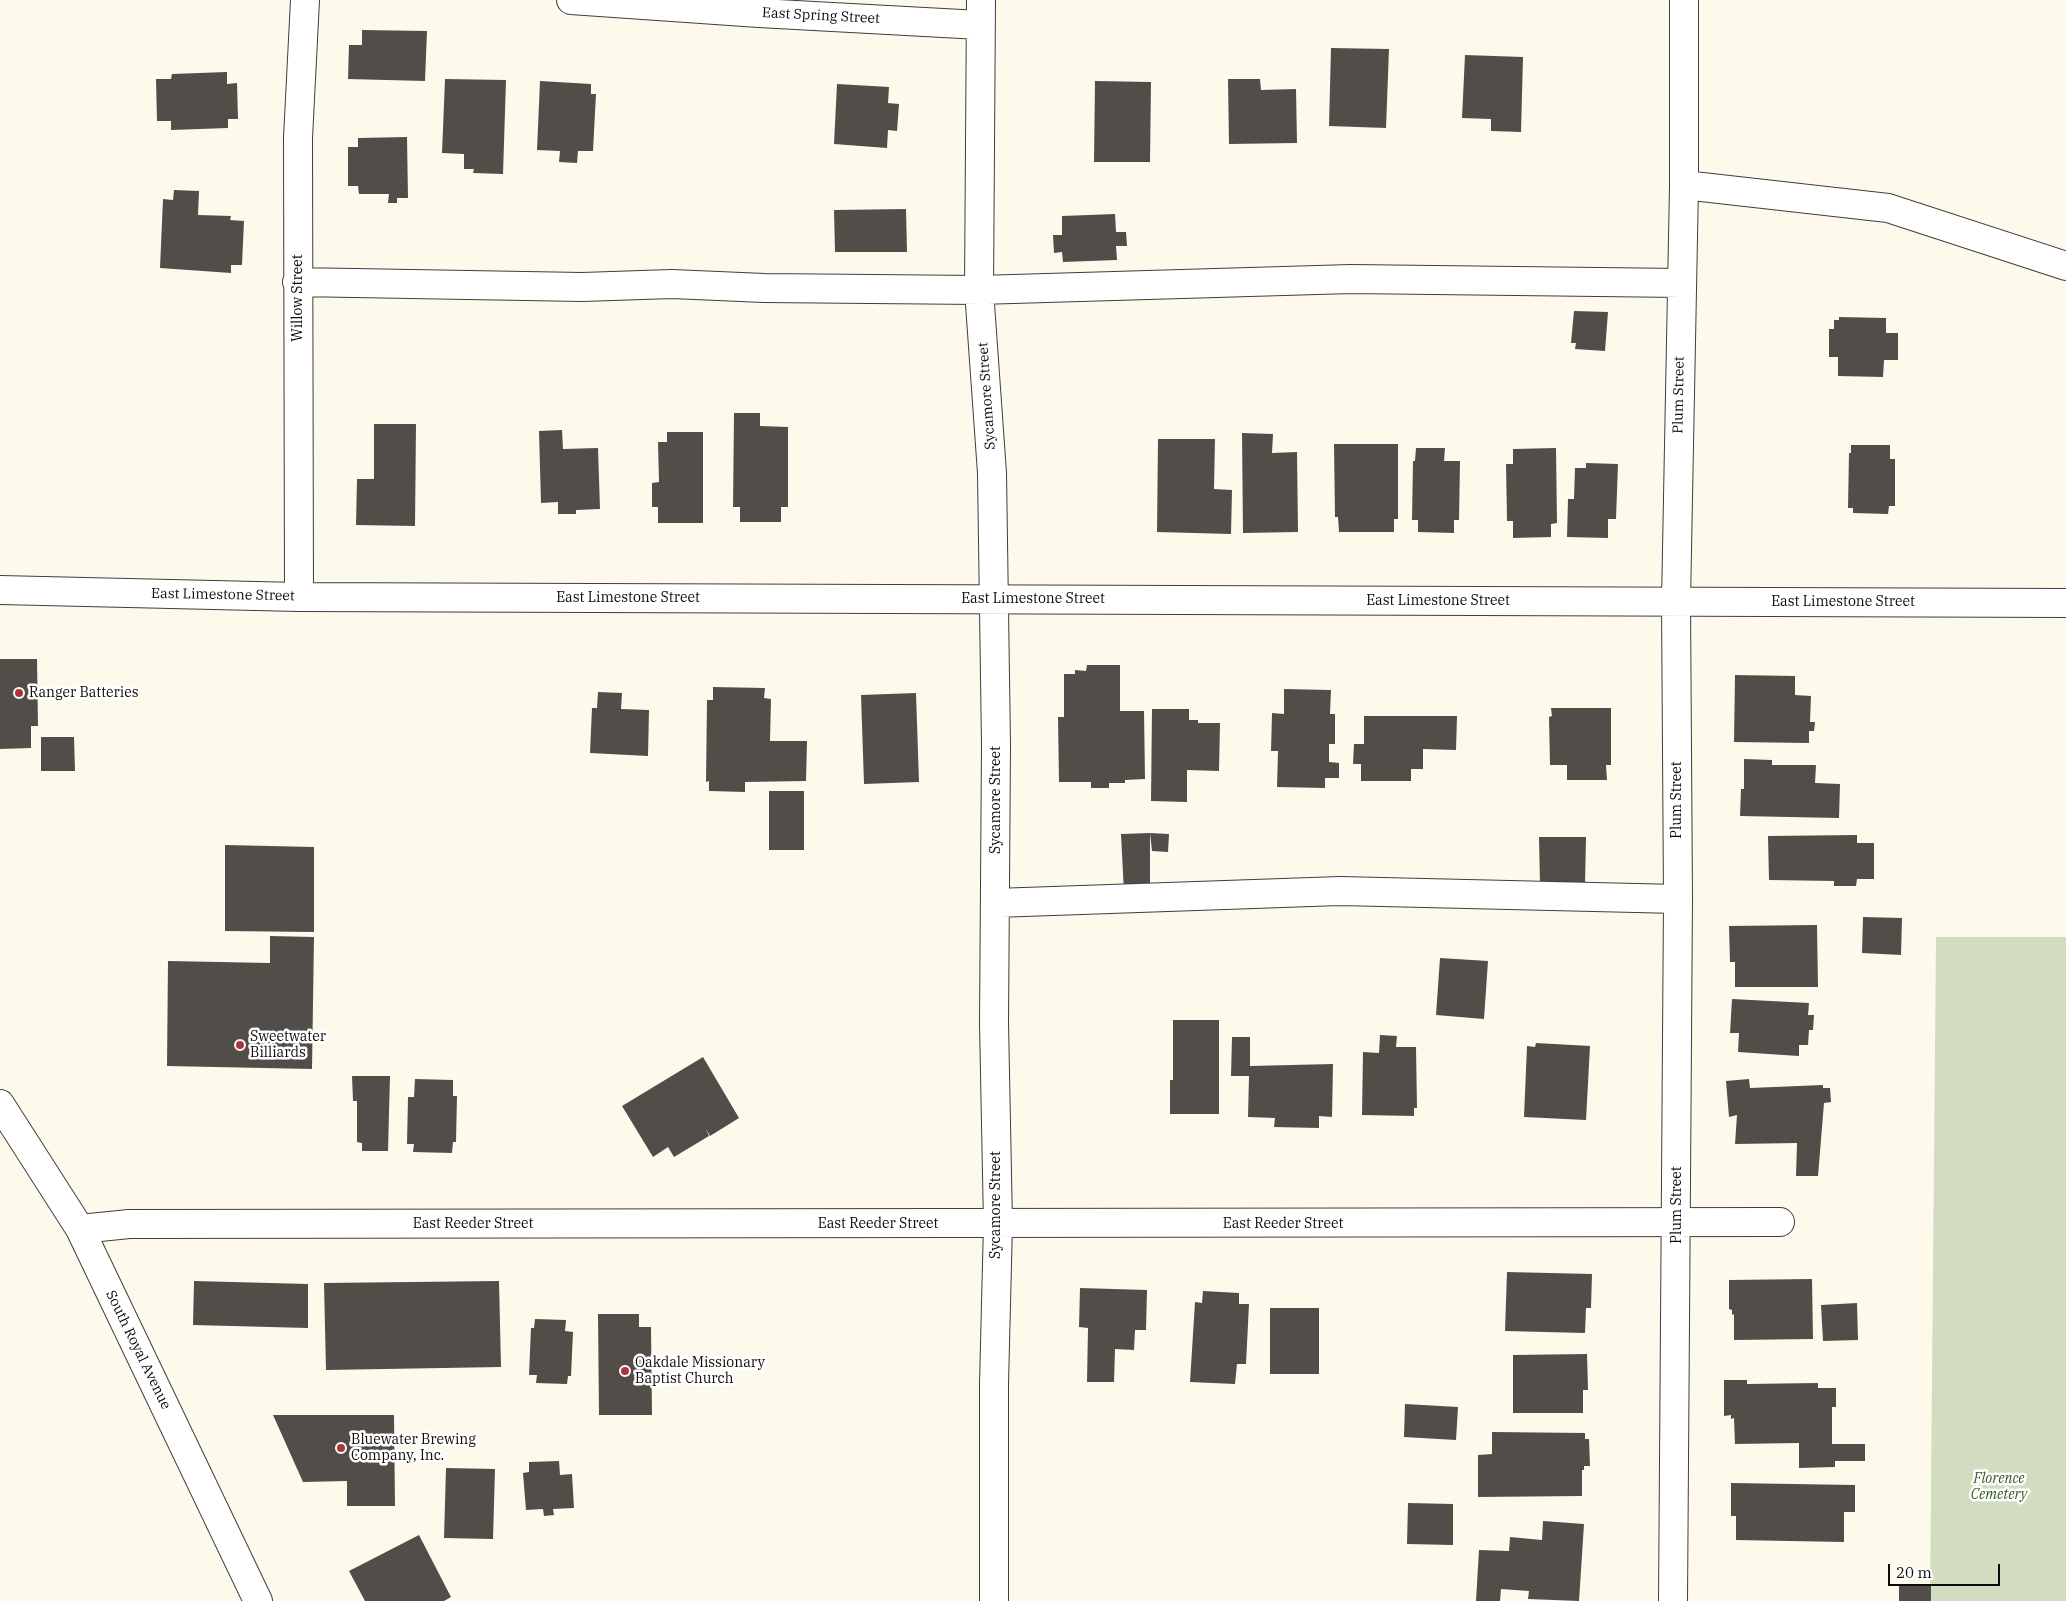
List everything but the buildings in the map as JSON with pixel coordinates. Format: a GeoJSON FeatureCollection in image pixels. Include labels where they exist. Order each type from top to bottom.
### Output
{"type":"FeatureCollection","features":[{"type":"Feature","properties":{"kind":"street","name":"Willow Street"},"geometry":{"type":"LineString","coordinates":[[299,597],[298,138],[305,0]]}},
{"type":"Feature","properties":{"kind":"street","name":"East Spring Street"},"geometry":{"type":"LineString","coordinates":[[571,0],[758,13],[981,12]]}},
{"type":"Feature","properties":{"kind":"street","name":"Plum Street"},"geometry":{"type":"LineString","coordinates":[[1673,1601],[1678,899],[1676,602],[1684,185],[1684,0]]}},
{"type":"Feature","properties":{"kind":"street","name":"Sycamore Street"},"geometry":{"type":"LineString","coordinates":[[981,12],[979,290],[992,473],[996,745],[994,1023],[998,1224],[994,1384],[994,1601]]}},
{"type":"Feature","properties":{"kind":"street"},"geometry":{"type":"LineString","coordinates":[[1684,185],[1888,208],[2066,266]]}},
{"type":"Feature","properties":{"kind":"street"},"geometry":{"type":"LineString","coordinates":[[297,282],[582,287],[672,284],[764,288],[979,290],[1351,279],[1681,283]]}},
{"type":"Feature","properties":{"kind":"street","name":"East Limestone Street"},"geometry":{"type":"LineString","coordinates":[[0,590],[299,597],[2066,603]]}},
{"type":"Feature","properties":{"kind":"street"},"geometry":{"type":"LineString","coordinates":[[995,904],[1340,891],[1678,899]]}},
{"type":"Feature","properties":{"kind":"street","name":"South Royal Avenue"},"geometry":{"type":"LineString","coordinates":[[1,1106],[80,1229],[258,1601]]}},
{"type":"Feature","properties":{"kind":"street","name":"East Reeder Street"},"geometry":{"type":"LineString","coordinates":[[80,1229],[129,1224],[1780,1222]]}},
{"type":"Feature","properties":{"kind":"green space","name":"Florence Cemetery"},"geometry":{"type":"Polygon","coordinates":[[[1936,937],[2066,937],[2066,1601],[1930,1601],[1936,937]]]}},
{"type":"Feature","properties":{"kind":"place","name":"Ranger Batteries"},"geometry":{"type":"Point","coordinates":[19,693]}},
{"type":"Feature","properties":{"kind":"place","name":"Sweetwater Billiards"},"geometry":{"type":"Point","coordinates":[240,1045]}},
{"type":"Feature","properties":{"kind":"place","name":"Oakdale Missionary Baptist Church"},"geometry":{"type":"Point","coordinates":[625,1371]}},
{"type":"Feature","properties":{"kind":"place","name":"Bluewater Brewing Company, Inc."},"geometry":{"type":"Point","coordinates":[341,1448]}}]}
